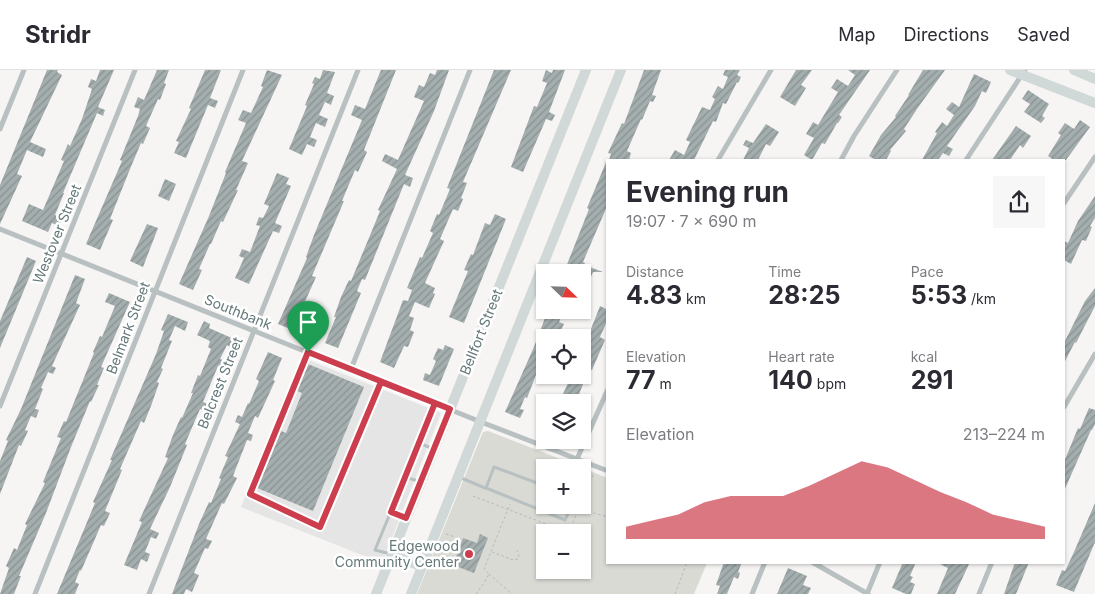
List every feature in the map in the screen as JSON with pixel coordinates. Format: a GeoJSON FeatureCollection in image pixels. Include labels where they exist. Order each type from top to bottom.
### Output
{"type":"FeatureCollection","features":[{"type":"Feature","properties":{"kind":"main road","name":"Bellfort Street"},"geometry":{"type":"LineString","coordinates":[[376,594],[586,70]]}},
{"type":"Feature","properties":{"kind":"main road"},"geometry":{"type":"LineString","coordinates":[[411,594],[621,70]]}},
{"type":"Feature","properties":{"kind":"main road"},"geometry":{"type":"LineString","coordinates":[[1010,70],[1023,72],[1095,103]]}},
{"type":"Feature","properties":{"kind":"main road"},"geometry":{"type":"LineString","coordinates":[[1074,70],[1095,79]]}},
{"type":"Feature","properties":{"kind":"main road"},"geometry":{"type":"LineString","coordinates":[[392,554],[422,567]]}},
{"type":"Feature","properties":{"kind":"street"},"geometry":{"type":"LineString","coordinates":[[0,130],[24,70]]}},
{"type":"Feature","properties":{"kind":"street","name":"Westover Street"},"geometry":{"type":"LineString","coordinates":[[0,406],[135,70]]}},
{"type":"Feature","properties":{"kind":"street","name":"Belmark Street"},"geometry":{"type":"LineString","coordinates":[[35,594],[243,70]]}},
{"type":"Feature","properties":{"kind":"street","name":"Belcrest Street"},"geometry":{"type":"LineString","coordinates":[[148,594],[358,70]]}},
{"type":"Feature","properties":{"kind":"street"},"geometry":{"type":"LineString","coordinates":[[351,370],[470,70]]}},
{"type":"Feature","properties":{"kind":"street"},"geometry":{"type":"LineString","coordinates":[[719,159],[771,70]]}},
{"type":"Feature","properties":{"kind":"street"},"geometry":{"type":"LineString","coordinates":[[842,159],[854,136],[897,70]]}},
{"type":"Feature","properties":{"kind":"street"},"geometry":{"type":"LineString","coordinates":[[967,159],[1023,72]]}},
{"type":"Feature","properties":{"kind":"street"},"geometry":{"type":"LineString","coordinates":[[1065,202],[1095,157]]}},
{"type":"Feature","properties":{"kind":"street","name":"Southbank"},"geometry":{"type":"LineString","coordinates":[[0,229],[577,459]]}},
{"type":"Feature","properties":{"kind":"street"},"geometry":{"type":"LineString","coordinates":[[1065,405],[1095,354]]}},
{"type":"Feature","properties":{"kind":"street"},"geometry":{"type":"LineString","coordinates":[[577,459],[606,394]]}},
{"type":"Feature","properties":{"kind":"street","name":"Southbank"},"geometry":{"type":"LineString","coordinates":[[591,464],[606,470]]}},
{"type":"Feature","properties":{"kind":"street"},"geometry":{"type":"LineString","coordinates":[[752,594],[764,564]]}},
{"type":"Feature","properties":{"kind":"street"},"geometry":{"type":"LineString","coordinates":[[815,564],[867,594],[879,564]]}},
{"type":"Feature","properties":{"kind":"street"},"geometry":{"type":"LineString","coordinates":[[979,594],[991,564]]}},
{"type":"Feature","properties":{"kind":"lane"},"geometry":{"type":"LineString","coordinates":[[308,352],[250,494],[320,527],[381,382]]}},
{"type":"Feature","properties":{"kind":"lane"},"geometry":{"type":"LineString","coordinates":[[392,554],[375,550],[435,403]]}},
{"type":"Feature","properties":{"kind":"lane"},"geometry":{"type":"LineString","coordinates":[[419,443],[434,449]]}},
{"type":"Feature","properties":{"kind":"lane"},"geometry":{"type":"LineString","coordinates":[[486,488],[494,467],[536,483]]}},
{"type":"Feature","properties":{"kind":"lane"},"geometry":{"type":"LineString","coordinates":[[405,477],[421,482]]}},
{"type":"Feature","properties":{"kind":"lane"},"geometry":{"type":"LineString","coordinates":[[458,477],[536,508]]}},
{"type":"Feature","properties":{"kind":"lane"},"geometry":{"type":"LineString","coordinates":[[391,512],[406,518]]}},
{"type":"Feature","properties":{"kind":"lane"},"geometry":{"type":"LineString","coordinates":[[551,514],[565,520],[568,514]]}},
{"type":"Feature","properties":{"kind":"path"},"geometry":{"type":"LineString","coordinates":[[591,478],[596,466]]}},
{"type":"Feature","properties":{"kind":"path"},"geometry":{"type":"LineString","coordinates":[[473,496],[547,524]]}},
{"type":"Feature","properties":{"kind":"path"},"geometry":{"type":"LineString","coordinates":[[512,498],[484,569],[512,594]]}},
{"type":"Feature","properties":{"kind":"path"},"geometry":{"type":"LineString","coordinates":[[591,512],[606,516]]}},
{"type":"Feature","properties":{"kind":"path"},"geometry":{"type":"LineString","coordinates":[[436,530],[460,539]]}},
{"type":"Feature","properties":{"kind":"path"},"geometry":{"type":"LineString","coordinates":[[491,551],[513,560],[518,559],[517,550]]}},
{"type":"Feature","properties":{"kind":"path"},"geometry":{"type":"LineString","coordinates":[[675,594],[687,564]]}},
{"type":"Feature","properties":{"kind":"path"},"geometry":{"type":"LineString","coordinates":[[476,594],[489,574]]}},
{"type":"Feature","properties":{"kind":"shaded area"},"geometry":{"type":"Polygon","coordinates":[[[301,357],[441,413],[382,563],[241,507],[301,357]]]}},
{"type":"Feature","properties":{"kind":"shaded area"},"geometry":{"type":"Polygon","coordinates":[[[488,431],[560,459],[536,459],[536,514],[591,514],[591,471],[606,478],[606,564],[707,564],[694,594],[417,594],[483,432],[488,431]]]}},
{"type":"Feature","properties":{"kind":"building"},"geometry":{"type":"Polygon","coordinates":[[[47,70],[58,70],[57,72],[62,75],[30,142],[46,149],[43,157],[27,150],[17,174],[22,176],[0,224],[0,185],[47,70]]]}},
{"type":"Feature","properties":{"kind":"building"},"geometry":{"type":"Polygon","coordinates":[[[100,70],[114,70],[98,107],[105,110],[103,116],[97,113],[63,193],[55,215],[62,219],[59,226],[52,223],[48,232],[22,221],[29,204],[43,210],[64,161],[61,160],[68,144],[70,146],[82,119],[92,89],[88,87],[91,79],[96,81],[100,70]]]}},
{"type":"Feature","properties":{"kind":"building"},"geometry":{"type":"Polygon","coordinates":[[[157,70],[169,70],[164,83],[166,84],[146,126],[150,128],[143,144],[141,143],[130,169],[110,219],[113,220],[100,250],[86,244],[122,161],[120,160],[138,116],[140,109],[134,107],[138,97],[144,100],[157,70]]]}},
{"type":"Feature","properties":{"kind":"building"},"geometry":{"type":"Polygon","coordinates":[[[205,70],[221,70],[210,98],[218,101],[215,108],[208,105],[186,158],[174,153],[179,142],[176,141],[191,109],[189,108],[205,70]]]}},
{"type":"Feature","properties":{"kind":"building"},"geometry":{"type":"Polygon","coordinates":[[[267,70],[282,75],[242,161],[248,163],[236,190],[238,190],[210,244],[199,269],[202,270],[193,290],[179,284],[209,216],[246,123],[238,120],[243,110],[251,113],[263,87],[261,86],[267,70]]]}},
{"type":"Feature","properties":{"kind":"building"},"geometry":{"type":"Polygon","coordinates":[[[323,70],[335,72],[327,93],[334,96],[331,105],[325,102],[319,115],[328,119],[325,127],[316,123],[310,137],[317,140],[314,147],[307,144],[302,155],[289,149],[307,106],[305,105],[314,84],[312,83],[315,77],[320,79],[323,70]]]}},
{"type":"Feature","properties":{"kind":"building"},"geometry":{"type":"Polygon","coordinates":[[[381,70],[396,70],[364,150],[367,152],[358,172],[355,170],[312,276],[316,277],[303,306],[301,305],[296,319],[312,325],[307,336],[278,324],[307,258],[314,235],[362,120],[351,115],[355,105],[365,109],[381,70]]]}},
{"type":"Feature","properties":{"kind":"building"},"geometry":{"type":"Polygon","coordinates":[[[437,70],[449,70],[434,111],[405,175],[413,178],[410,187],[404,184],[365,280],[362,279],[357,291],[361,293],[338,348],[325,343],[336,317],[334,317],[341,297],[349,280],[351,281],[380,211],[378,210],[397,169],[382,161],[385,154],[398,160],[424,101],[414,97],[419,85],[424,87],[430,73],[435,75],[437,70]]]}},
{"type":"Feature","properties":{"kind":"building"},"geometry":{"type":"Polygon","coordinates":[[[494,70],[511,70],[463,182],[467,183],[461,198],[463,199],[458,211],[453,209],[440,239],[444,241],[425,283],[435,288],[433,293],[435,294],[429,308],[415,302],[409,316],[414,318],[410,330],[414,332],[408,347],[404,346],[394,368],[380,362],[403,300],[408,301],[412,290],[407,288],[433,233],[430,231],[450,189],[447,188],[494,70]]]}},
{"type":"Feature","properties":{"kind":"building"},"geometry":{"type":"Polygon","coordinates":[[[546,70],[552,73],[553,70],[565,70],[549,112],[555,115],[552,121],[546,119],[523,172],[511,167],[534,106],[537,107],[547,83],[542,81],[546,70]]]}},
{"type":"Feature","properties":{"kind":"building"},"geometry":{"type":"Polygon","coordinates":[[[644,70],[661,70],[652,95],[656,96],[653,102],[650,101],[627,151],[631,153],[629,159],[609,159],[611,154],[608,153],[622,123],[624,124],[644,70]]]}},
{"type":"Feature","properties":{"kind":"building"},"geometry":{"type":"Polygon","coordinates":[[[725,70],[740,70],[737,75],[741,77],[726,104],[723,103],[716,122],[713,121],[694,159],[670,159],[675,150],[684,155],[690,142],[686,140],[702,107],[710,110],[715,99],[712,97],[718,86],[723,89],[728,77],[723,75],[725,70]]]}},
{"type":"Feature","properties":{"kind":"building"},"geometry":{"type":"Polygon","coordinates":[[[796,70],[812,70],[801,85],[806,88],[795,106],[780,97],[796,70]]]}},
{"type":"Feature","properties":{"kind":"building"},"geometry":{"type":"Polygon","coordinates":[[[848,70],[870,70],[839,115],[842,117],[825,144],[822,143],[813,159],[810,159],[804,155],[814,138],[806,134],[813,122],[818,125],[838,92],[831,88],[837,79],[848,86],[855,75],[848,70]]]}},
{"type":"Feature","properties":{"kind":"building"},"geometry":{"type":"Polygon","coordinates":[[[923,70],[945,70],[904,129],[906,131],[890,150],[887,159],[874,159],[869,156],[881,135],[896,117],[923,70]]]}},
{"type":"Feature","properties":{"kind":"building"},"geometry":{"type":"Polygon","coordinates":[[[974,74],[991,82],[986,93],[982,91],[975,106],[947,146],[953,149],[949,156],[943,153],[939,159],[923,159],[937,133],[935,132],[942,122],[947,126],[954,115],[946,109],[952,102],[959,107],[974,74]]]}},
{"type":"Feature","properties":{"kind":"building"},"geometry":{"type":"Polygon","coordinates":[[[1028,90],[1049,104],[1042,116],[1045,118],[1041,123],[1024,112],[1030,104],[1022,99],[1028,90]]]}},
{"type":"Feature","properties":{"kind":"building"},"geometry":{"type":"Polygon","coordinates":[[[1080,120],[1090,127],[1066,160],[1052,159],[1048,156],[1061,135],[1058,133],[1065,123],[1074,129],[1080,120]]]}},
{"type":"Feature","properties":{"kind":"building"},"geometry":{"type":"Polygon","coordinates":[[[766,124],[779,132],[770,146],[766,144],[758,159],[744,159],[749,148],[743,145],[746,140],[753,143],[766,124]]]}},
{"type":"Feature","properties":{"kind":"building"},"geometry":{"type":"Polygon","coordinates":[[[1016,126],[1031,136],[1023,148],[1020,145],[1011,159],[993,159],[1016,126]]]}},
{"type":"Feature","properties":{"kind":"building"},"geometry":{"type":"Polygon","coordinates":[[[606,162],[606,209],[583,262],[584,264],[567,264],[589,209],[587,208],[606,162]]]}},
{"type":"Feature","properties":{"kind":"building"},"geometry":{"type":"Polygon","coordinates":[[[277,173],[289,178],[286,184],[291,186],[275,223],[282,226],[279,233],[273,231],[249,284],[235,278],[244,258],[239,256],[242,249],[250,252],[260,226],[256,225],[259,217],[263,218],[269,206],[264,204],[277,173]]]}},
{"type":"Feature","properties":{"kind":"building"},"geometry":{"type":"Polygon","coordinates":[[[165,179],[176,184],[169,201],[158,196],[165,179]]]}},
{"type":"Feature","properties":{"kind":"building"},"geometry":{"type":"Polygon","coordinates":[[[1095,196],[1095,218],[1090,226],[1092,227],[1086,241],[1082,240],[1071,264],[1065,261],[1065,242],[1068,243],[1078,221],[1095,196]]]}},
{"type":"Feature","properties":{"kind":"building"},"geometry":{"type":"Polygon","coordinates":[[[495,214],[506,219],[464,323],[449,317],[468,271],[464,270],[471,254],[473,255],[485,223],[490,225],[495,214]]]}},
{"type":"Feature","properties":{"kind":"building"},"geometry":{"type":"Polygon","coordinates":[[[147,224],[158,228],[143,267],[130,261],[147,224]]]}},
{"type":"Feature","properties":{"kind":"building"},"geometry":{"type":"Polygon","coordinates":[[[27,257],[36,261],[0,348],[0,321],[27,257]]]}},
{"type":"Feature","properties":{"kind":"building"},"geometry":{"type":"Polygon","coordinates":[[[591,268],[603,272],[593,272],[591,277],[591,268]]]}},
{"type":"Feature","properties":{"kind":"building"},"geometry":{"type":"Polygon","coordinates":[[[75,275],[85,279],[76,303],[80,305],[52,366],[56,368],[53,374],[48,372],[41,388],[43,389],[35,409],[39,410],[36,418],[31,416],[25,430],[28,431],[21,446],[19,445],[0,494],[0,461],[8,441],[6,440],[21,409],[75,275]]]}},
{"type":"Feature","properties":{"kind":"building"},"geometry":{"type":"Polygon","coordinates":[[[1095,288],[1095,306],[1065,361],[1065,341],[1085,301],[1095,288]]]}},
{"type":"Feature","properties":{"kind":"building"},"geometry":{"type":"Polygon","coordinates":[[[109,293],[130,302],[101,367],[104,368],[97,385],[99,385],[90,401],[71,447],[19,576],[21,576],[14,594],[0,594],[9,568],[6,566],[14,548],[17,550],[27,525],[25,524],[45,483],[43,482],[61,438],[57,437],[64,421],[66,422],[93,352],[100,336],[102,337],[115,306],[105,302],[109,293]]]}},
{"type":"Feature","properties":{"kind":"building"},"geometry":{"type":"Polygon","coordinates":[[[600,306],[606,309],[606,324],[600,337],[605,340],[592,370],[591,329],[600,306]]]}},
{"type":"Feature","properties":{"kind":"building"},"geometry":{"type":"Polygon","coordinates":[[[168,314],[188,322],[185,331],[175,326],[169,340],[172,341],[161,368],[163,369],[157,382],[159,383],[151,406],[144,423],[141,421],[120,469],[122,470],[105,511],[110,513],[104,526],[101,525],[80,570],[75,582],[79,584],[75,594],[57,594],[95,503],[93,502],[112,460],[110,460],[156,354],[164,331],[161,330],[168,314]]]}},
{"type":"Feature","properties":{"kind":"building"},"geometry":{"type":"Polygon","coordinates":[[[545,319],[560,319],[559,322],[564,324],[562,329],[541,329],[545,319]]]}},
{"type":"Feature","properties":{"kind":"building"},"geometry":{"type":"Polygon","coordinates":[[[204,321],[210,324],[209,328],[234,339],[230,347],[227,345],[220,359],[230,363],[227,370],[218,366],[203,402],[208,404],[205,411],[200,409],[170,487],[150,529],[159,533],[156,539],[151,537],[145,552],[150,554],[147,562],[141,559],[137,570],[124,565],[142,522],[139,521],[168,458],[165,457],[173,435],[211,349],[208,347],[210,341],[197,335],[204,321]]]}},
{"type":"Feature","properties":{"kind":"building"},"geometry":{"type":"Polygon","coordinates":[[[536,342],[536,375],[527,398],[525,397],[520,409],[524,410],[520,418],[505,412],[536,342]]]}},
{"type":"Feature","properties":{"kind":"building"},"geometry":{"type":"Polygon","coordinates":[[[445,345],[454,349],[439,386],[423,380],[425,373],[430,375],[436,361],[433,359],[438,348],[443,350],[445,345]]]}},
{"type":"Feature","properties":{"kind":"building"},"geometry":{"type":"Polygon","coordinates":[[[268,352],[282,358],[273,380],[275,381],[258,418],[255,416],[248,433],[253,435],[251,441],[247,440],[233,476],[237,478],[224,504],[222,503],[206,539],[212,541],[208,549],[205,548],[194,573],[199,575],[192,592],[186,589],[184,594],[172,594],[199,524],[209,502],[211,503],[221,479],[219,478],[228,457],[225,456],[240,424],[235,422],[238,415],[242,417],[249,404],[259,381],[256,379],[268,352]]]}},
{"type":"Feature","properties":{"kind":"building"},"geometry":{"type":"Polygon","coordinates":[[[308,364],[364,387],[313,511],[257,488],[281,431],[286,433],[302,393],[297,391],[308,364]]]}},
{"type":"Feature","properties":{"kind":"building"},"geometry":{"type":"Polygon","coordinates":[[[568,384],[583,384],[579,394],[563,394],[568,384]]]}},
{"type":"Feature","properties":{"kind":"building"},"geometry":{"type":"Polygon","coordinates":[[[1089,408],[1095,410],[1095,424],[1065,489],[1065,460],[1078,428],[1080,429],[1089,408]]]}},
{"type":"Feature","properties":{"kind":"building"},"geometry":{"type":"Polygon","coordinates":[[[1095,503],[1095,542],[1074,592],[1056,585],[1062,570],[1065,571],[1095,503]]]}},
{"type":"Feature","properties":{"kind":"building","name":"Edgewood Community Center"},"geometry":{"type":"Polygon","coordinates":[[[480,534],[488,538],[474,573],[453,565],[463,538],[477,543],[480,534]]]}},
{"type":"Feature","properties":{"kind":"building"},"geometry":{"type":"Polygon","coordinates":[[[723,564],[741,564],[738,579],[734,577],[727,594],[717,594],[720,586],[716,585],[723,564]]]}},
{"type":"Feature","properties":{"kind":"building"},"geometry":{"type":"Polygon","coordinates":[[[902,564],[915,564],[910,576],[913,577],[910,582],[915,584],[911,594],[906,594],[892,588],[902,564]]]}},
{"type":"Feature","properties":{"kind":"building"},"geometry":{"type":"Polygon","coordinates":[[[940,564],[969,564],[955,594],[937,594],[948,568],[940,564]]]}},
{"type":"Feature","properties":{"kind":"building"},"geometry":{"type":"Polygon","coordinates":[[[1014,564],[1028,564],[1016,594],[1004,594],[1014,564]]]}},
{"type":"Feature","properties":{"kind":"building"},"geometry":{"type":"Polygon","coordinates":[[[788,568],[807,576],[803,585],[811,588],[808,594],[777,594],[788,568]]]}},
{"type":"Feature","properties":{"kind":"place","name":"Edgewood Community Center"},"geometry":{"type":"Point","coordinates":[469,554]}},
{"type":"Feature","properties":{"kind":"route"},"geometry":{"type":"LineString","coordinates":[[308,352],[450,409],[406,518],[391,512],[435,403],[381,382],[320,527],[250,494],[308,352]]}}]}
